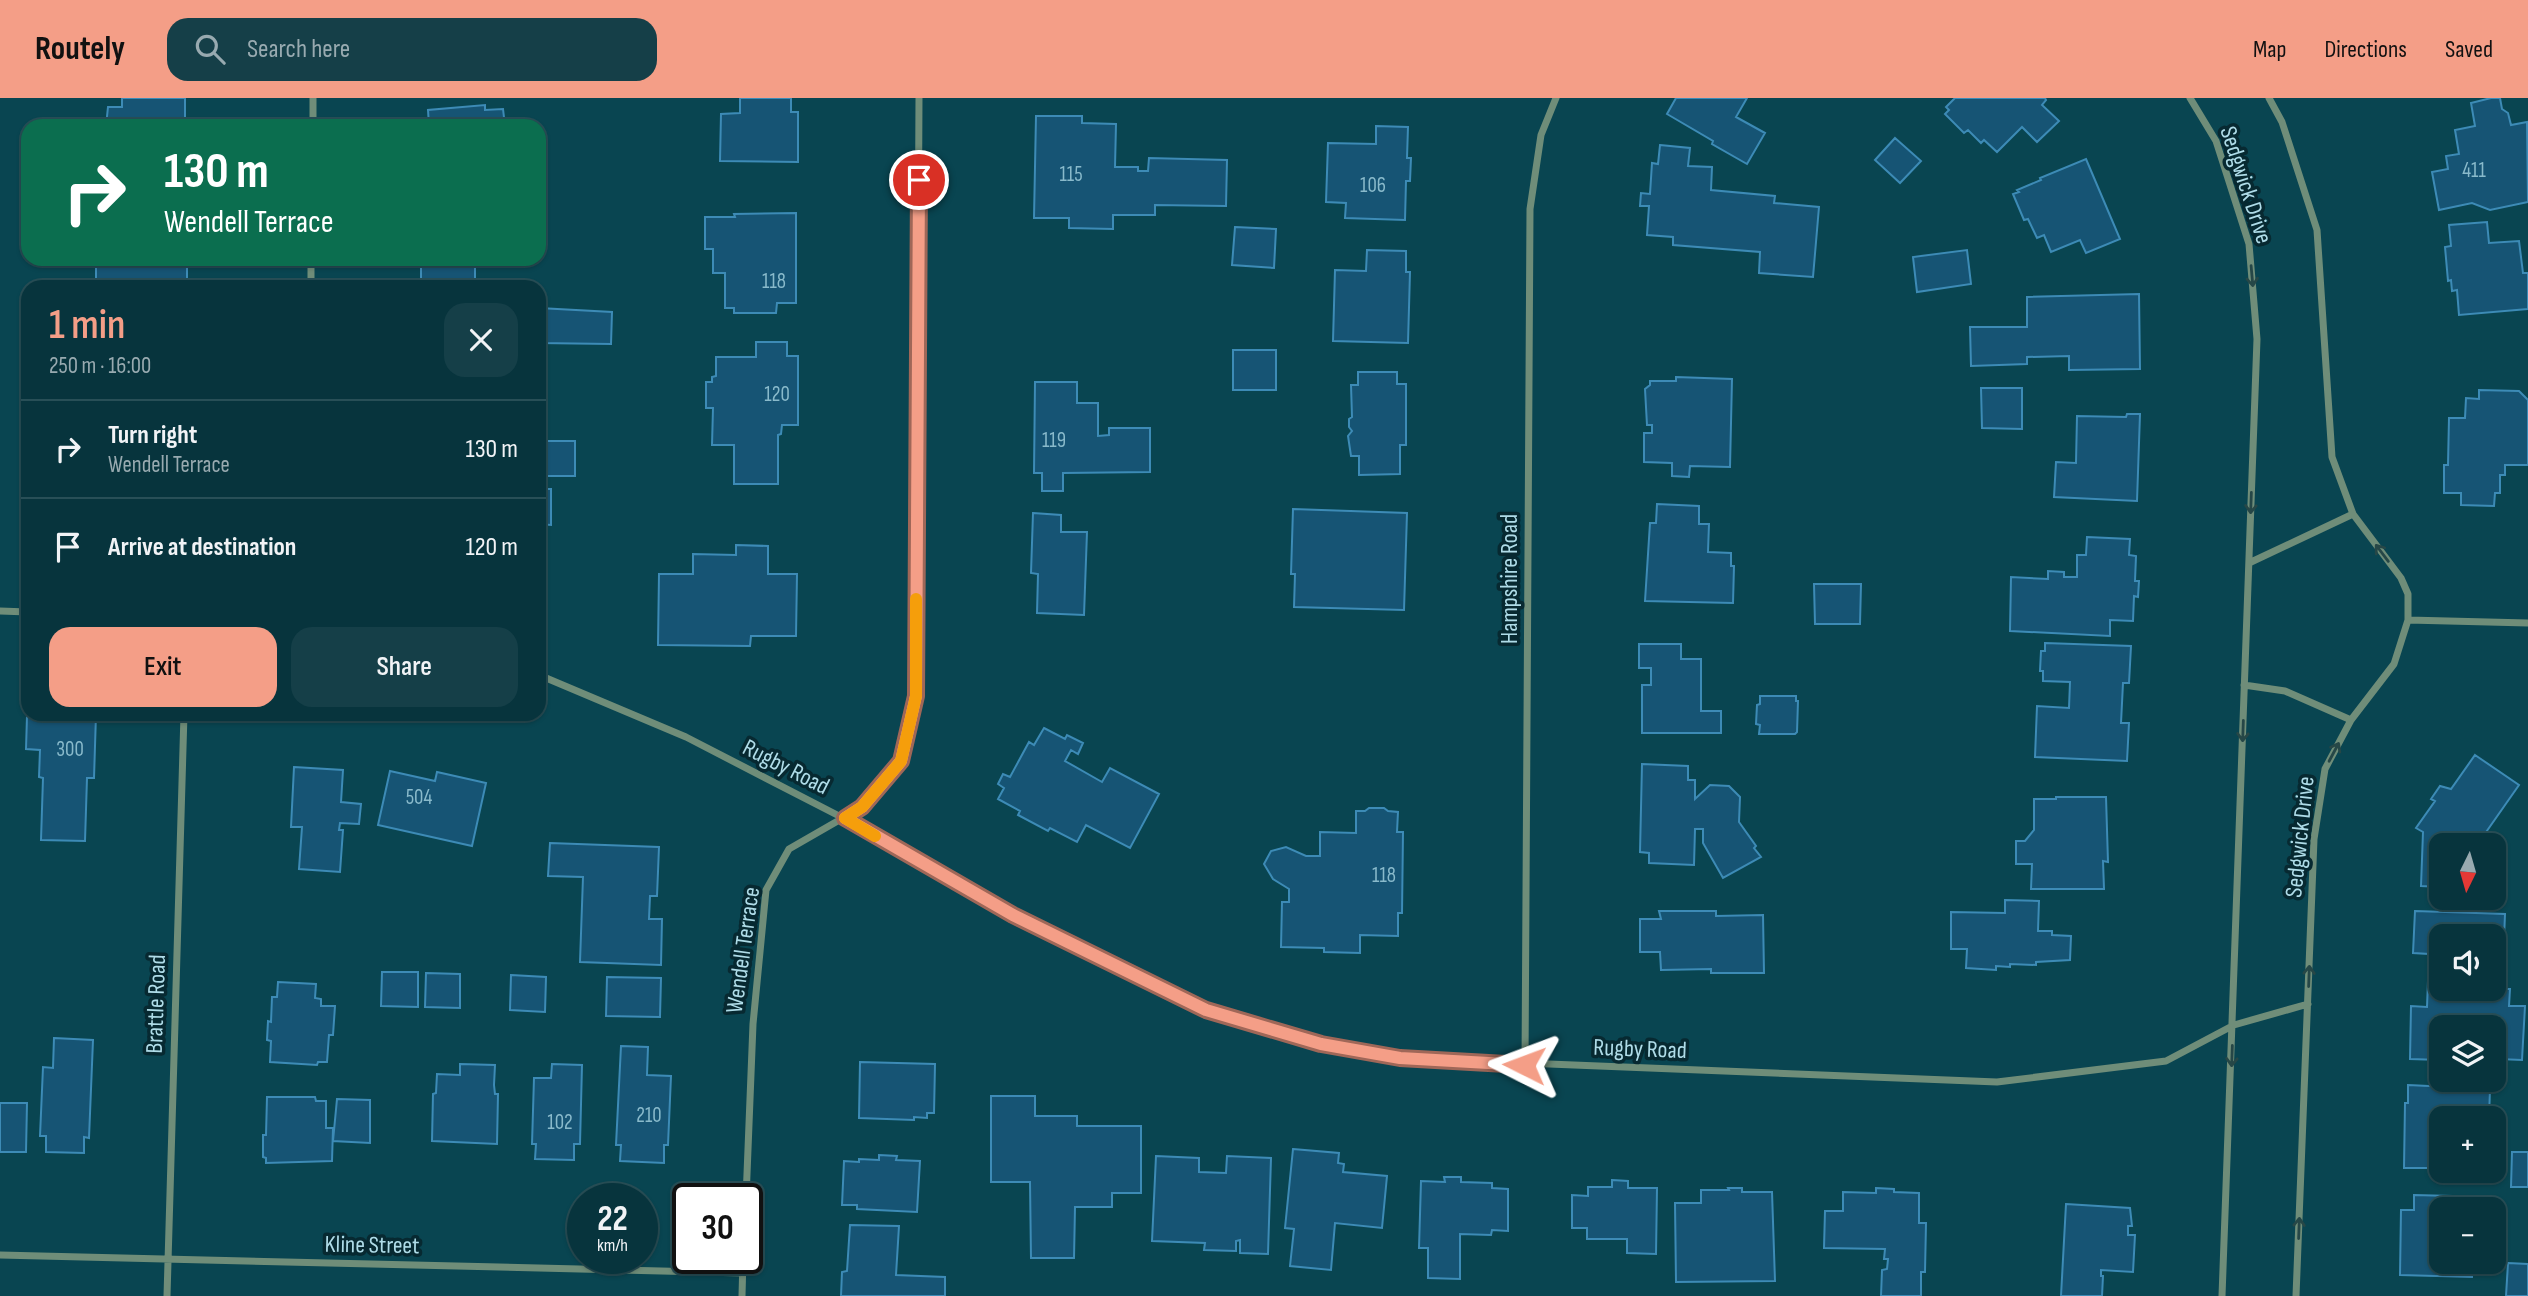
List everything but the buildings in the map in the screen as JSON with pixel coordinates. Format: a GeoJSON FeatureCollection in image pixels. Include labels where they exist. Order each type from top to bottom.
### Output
{"type":"FeatureCollection","features":[{"type":"Feature","properties":{"kind":"street"},"geometry":{"type":"LineString","coordinates":[[313,98],[313,119]]}},
{"type":"Feature","properties":{"kind":"street","name":"Wendell Terrace"},"geometry":{"type":"LineString","coordinates":[[747,1183],[753,1024],[766,890],[789,849],[862,807],[901,761],[916,696],[919,98]]}},
{"type":"Feature","properties":{"kind":"street","name":"Hampshire Road"},"geometry":{"type":"LineString","coordinates":[[1524,1065],[1530,209],[1541,135],[1556,98]]}},
{"type":"Feature","properties":{"kind":"street","name":"Sedgwick Drive"},"geometry":{"type":"LineString","coordinates":[[2190,98],[2216,141],[2249,244],[2257,339],[2222,1296]]}},
{"type":"Feature","properties":{"kind":"street","name":"Sedgwick Drive"},"geometry":{"type":"LineString","coordinates":[[2269,98],[2282,122],[2317,230],[2332,457],[2353,514],[2401,578],[2408,594],[2408,620],[2394,664],[2351,720],[2325,769],[2314,839],[2296,1296]]}},
{"type":"Feature","properties":{"kind":"street"},"geometry":{"type":"LineString","coordinates":[[2249,563],[2353,514]]}},
{"type":"Feature","properties":{"kind":"street"},"geometry":{"type":"LineString","coordinates":[[0,611],[21,612]]}},
{"type":"Feature","properties":{"kind":"street"},"geometry":{"type":"LineString","coordinates":[[2408,620],[2528,623]]}},
{"type":"Feature","properties":{"kind":"street","name":"Rugby Road"},"geometry":{"type":"LineString","coordinates":[[546,678],[686,737],[845,818],[1013,915],[1206,1010],[1321,1044],[1400,1058],[1524,1065],[1997,1082],[2166,1061],[2234,1025],[2308,1004]]}},
{"type":"Feature","properties":{"kind":"street"},"geometry":{"type":"LineString","coordinates":[[2244,685],[2285,691],[2351,720]]}},
{"type":"Feature","properties":{"kind":"street","name":"Brattle Road"},"geometry":{"type":"LineString","coordinates":[[167,1296],[184,721]]}},
{"type":"Feature","properties":{"kind":"street","name":"Kline Street"},"geometry":{"type":"LineString","coordinates":[[0,1255],[672,1271]]}},
{"type":"Feature","properties":{"kind":"street"},"geometry":{"type":"LineString","coordinates":[[742,1296],[743,1274]]}},
{"type":"Feature","properties":{"kind":"slow traffic"},"geometry":{"type":"LineString","coordinates":[[875,836],[845,818],[862,807],[901,761],[916,696],[916,599]]}},
{"type":"Feature","properties":{"kind":"route"},"geometry":{"type":"LineString","coordinates":[[919,180],[916,696],[901,761],[862,807],[845,818],[1013,915],[1206,1010],[1321,1044],[1400,1058],[1524,1065]]}}]}
